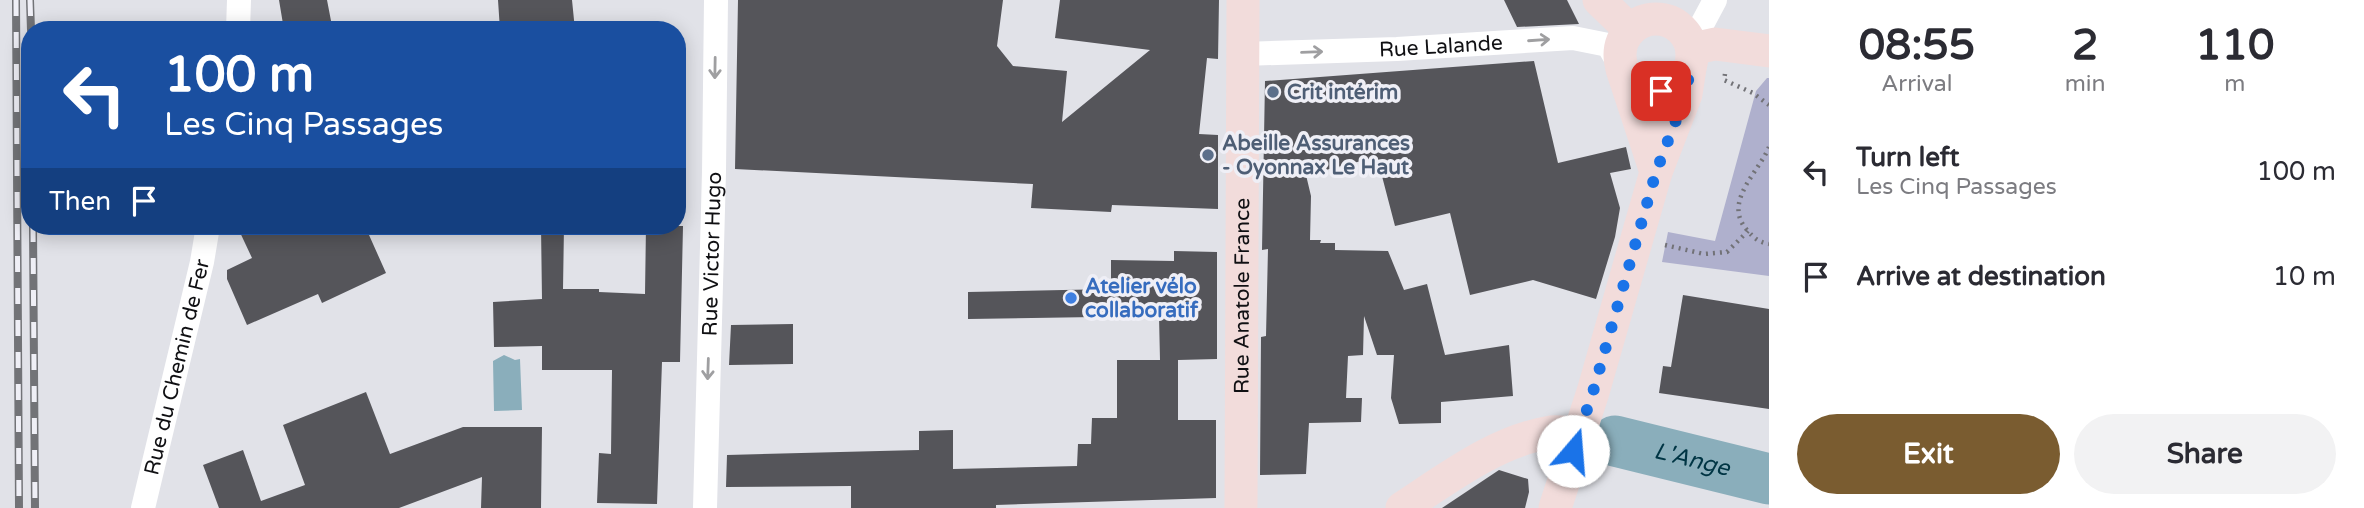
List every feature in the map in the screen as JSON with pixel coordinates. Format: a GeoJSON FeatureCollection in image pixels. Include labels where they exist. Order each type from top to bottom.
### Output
{"type":"FeatureCollection","features":[{"type":"Feature","properties":{"kind":"main road","name":"Rue Anatole France"},"geometry":{"type":"LineString","coordinates":[[1241,508],[1243,0]]}},
{"type":"Feature","properties":{"kind":"main road"},"geometry":{"type":"LineString","coordinates":[[1601,3],[1630,30]]}},
{"type":"Feature","properties":{"kind":"main road"},"geometry":{"type":"LineString","coordinates":[[1555,508],[1593,392],[1656,172],[1686,94],[1691,54],[1682,29],[1665,19],[1646,20],[1630,30],[1624,37],[1619,52],[1622,69],[1656,172]]}},
{"type":"Feature","properties":{"kind":"main road"},"geometry":{"type":"LineString","coordinates":[[1622,69],[1634,84],[1652,91],[1671,88],[1679,83],[1691,54],[1715,44],[1769,51]]}},
{"type":"Feature","properties":{"kind":"main road"},"geometry":{"type":"LineString","coordinates":[[1402,508],[1477,460],[1510,445],[1555,432],[1578,433]]}},
{"type":"Feature","properties":{"kind":"street"},"geometry":{"type":"LineString","coordinates":[[238,21],[239,0]]}},
{"type":"Feature","properties":{"kind":"street","name":"Rue Victor Hugo"},"geometry":{"type":"LineString","coordinates":[[705,508],[716,0]]}},
{"type":"Feature","properties":{"kind":"street"},"geometry":{"type":"LineString","coordinates":[[1691,54],[1715,0]]}},
{"type":"Feature","properties":{"kind":"street"},"geometry":{"type":"LineString","coordinates":[[1584,41],[1597,25],[1601,3]]}},
{"type":"Feature","properties":{"kind":"street","name":"Rue Lalande"},"geometry":{"type":"LineString","coordinates":[[1243,54],[1397,49],[1573,38],[1608,46],[1622,69]]}},
{"type":"Feature","properties":{"kind":"street","name":"Rue du Chemin de Fer"},"geometry":{"type":"LineString","coordinates":[[143,508],[206,235]]}},
{"type":"Feature","properties":{"kind":"path"},"geometry":{"type":"LineString","coordinates":[[1769,147],[1767,157],[1745,184],[1739,201],[1741,223],[1758,241],[1769,244]]}},
{"type":"Feature","properties":{"kind":"path"},"geometry":{"type":"LineString","coordinates":[[1637,239],[1704,254],[1727,252],[1748,231]]}},
{"type":"Feature","properties":{"kind":"shaded area"},"geometry":{"type":"Polygon","coordinates":[[[1767,78],[1769,276],[1662,262],[1668,232],[1715,241],[1756,91],[1767,78]]]}},
{"type":"Feature","properties":{"kind":"shaded area"},"geometry":{"type":"Polygon","coordinates":[[[504,355],[515,360],[520,359],[522,410],[494,411],[493,361],[504,355]]]}},
{"type":"Feature","properties":{"kind":"building"},"geometry":{"type":"Polygon","coordinates":[[[279,0],[327,0],[331,21],[282,21],[279,0]]]}},
{"type":"Feature","properties":{"kind":"building"},"geometry":{"type":"Polygon","coordinates":[[[498,0],[572,0],[574,21],[499,21],[498,0]]]}},
{"type":"Feature","properties":{"kind":"building"},"geometry":{"type":"Polygon","coordinates":[[[738,0],[1003,0],[997,46],[1013,66],[1067,71],[1062,122],[1150,50],[1055,38],[1060,0],[1219,0],[1218,59],[1207,58],[1199,134],[1218,135],[1218,209],[1112,205],[1111,212],[1031,208],[1033,184],[735,169],[738,0]]]}},
{"type":"Feature","properties":{"kind":"building"},"geometry":{"type":"Polygon","coordinates":[[[1504,0],[1567,0],[1579,24],[1517,27],[1504,0]]]}},
{"type":"Feature","properties":{"kind":"building"},"geometry":{"type":"Polygon","coordinates":[[[1534,61],[1558,163],[1626,147],[1631,169],[1610,173],[1620,208],[1615,237],[1596,299],[1533,280],[1470,295],[1450,213],[1395,226],[1377,157],[1306,175],[1311,196],[1310,240],[1335,243],[1335,250],[1388,251],[1404,290],[1427,284],[1445,355],[1509,345],[1513,396],[1441,402],[1441,423],[1399,424],[1391,398],[1394,355],[1377,355],[1364,316],[1363,355],[1348,356],[1346,398],[1362,398],[1361,422],[1309,423],[1306,474],[1260,475],[1261,337],[1266,336],[1268,249],[1262,250],[1265,81],[1534,61]]]}},
{"type":"Feature","properties":{"kind":"building"},"geometry":{"type":"Polygon","coordinates":[[[241,235],[369,235],[386,273],[322,303],[318,294],[247,325],[227,279],[227,270],[252,258],[241,235]]]}},
{"type":"Feature","properties":{"kind":"building"},"geometry":{"type":"Polygon","coordinates":[[[541,235],[564,235],[563,289],[599,289],[599,292],[645,294],[646,235],[683,235],[680,362],[662,362],[657,504],[597,503],[599,453],[611,454],[612,370],[542,370],[542,346],[494,347],[493,302],[542,299],[541,235]]]}},
{"type":"Feature","properties":{"kind":"building"},"geometry":{"type":"Polygon","coordinates":[[[1174,251],[1217,252],[1217,359],[1178,360],[1178,420],[1216,420],[1216,498],[996,505],[996,508],[851,508],[851,486],[726,487],[727,455],[919,450],[919,431],[953,430],[953,469],[1077,466],[1078,444],[1091,444],[1092,418],[1117,418],[1117,360],[1160,360],[1159,316],[968,319],[968,292],[1111,289],[1111,260],[1174,261],[1174,251]]]}},
{"type":"Feature","properties":{"kind":"building"},"geometry":{"type":"Polygon","coordinates":[[[1683,295],[1769,309],[1769,409],[1659,393],[1663,366],[1671,367],[1683,295]]]}},
{"type":"Feature","properties":{"kind":"building"},"geometry":{"type":"Polygon","coordinates":[[[793,324],[793,364],[729,365],[731,325],[793,324]]]}},
{"type":"Feature","properties":{"kind":"building"},"geometry":{"type":"Polygon","coordinates":[[[366,392],[390,454],[463,427],[542,427],[541,508],[481,508],[482,477],[399,508],[219,508],[203,465],[243,450],[261,501],[305,485],[283,425],[366,392]]]}},
{"type":"Feature","properties":{"kind":"building"},"geometry":{"type":"Polygon","coordinates":[[[1499,470],[1528,479],[1529,492],[1525,508],[1442,508],[1499,470]]]}},
{"type":"Feature","properties":{"kind":"waterway","name":"L'Ange"},"geometry":{"type":"LineString","coordinates":[[1615,441],[1769,479]]}},
{"type":"Feature","properties":{"kind":"railway"},"geometry":{"type":"LineString","coordinates":[[16,0],[19,508]]}},
{"type":"Feature","properties":{"kind":"railway"},"geometry":{"type":"LineString","coordinates":[[30,0],[31,21]]}},
{"type":"Feature","properties":{"kind":"railway"},"geometry":{"type":"LineString","coordinates":[[33,235],[35,508]]}},
{"type":"Feature","properties":{"kind":"place","name":"Crit intérim"},"geometry":{"type":"Point","coordinates":[1273,92]}},
{"type":"Feature","properties":{"kind":"place","name":"Abeille Assurances - Oyonnax Le Haut"},"geometry":{"type":"Point","coordinates":[1208,155]}},
{"type":"Feature","properties":{"kind":"place","name":"Atelier vélo collaboratif"},"geometry":{"type":"Point","coordinates":[1071,298]}},
{"type":"Feature","properties":{"kind":"route"},"geometry":{"type":"LineString","coordinates":[[1573,451],[1593,392],[1656,172],[1686,94],[1690,68],[1679,83],[1661,91]]}}]}
